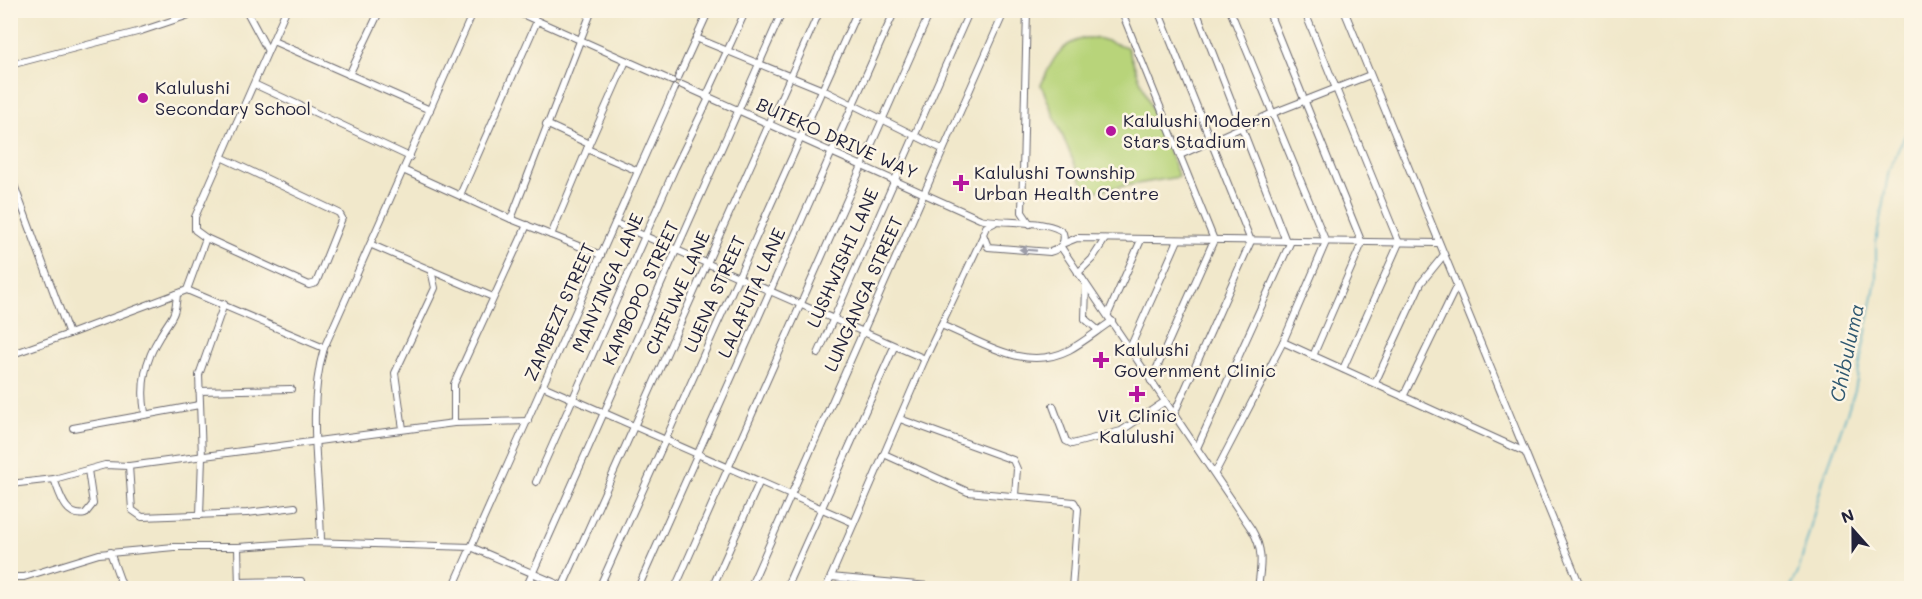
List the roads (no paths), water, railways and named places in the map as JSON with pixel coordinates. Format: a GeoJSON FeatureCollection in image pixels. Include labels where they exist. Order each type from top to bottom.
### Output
{"type":"FeatureCollection","features":[{"type":"Feature","properties":{"kind":"street"},"geometry":{"type":"LineString","coordinates":[[10,65],[141,31],[204,10]]}},
{"type":"Feature","properties":{"kind":"street"},"geometry":{"type":"LineString","coordinates":[[246,10],[268,51]]}},
{"type":"Feature","properties":{"kind":"street"},"geometry":{"type":"LineString","coordinates":[[221,157],[339,213],[342,218],[316,283],[312,284],[206,238],[195,230],[194,221],[221,157],[286,10]]}},
{"type":"Feature","properties":{"kind":"street"},"geometry":{"type":"LineString","coordinates":[[349,75],[380,10]]}},
{"type":"Feature","properties":{"kind":"street"},"geometry":{"type":"LineString","coordinates":[[321,542],[316,387],[324,348],[474,10]]}},
{"type":"Feature","properties":{"kind":"street","name":"BUTEKO DRIVE WAY"},"geometry":{"type":"LineString","coordinates":[[513,10],[980,219],[994,223],[1054,225],[1077,238]]}},
{"type":"Feature","properties":{"kind":"street"},"geometry":{"type":"LineString","coordinates":[[511,219],[592,10]]}},
{"type":"Feature","properties":{"kind":"street","name":"ZAMBEZI STREET"},"geometry":{"type":"LineString","coordinates":[[453,588],[709,10]]}},
{"type":"Feature","properties":{"kind":"street","name":"MANYINGA LANE"},"geometry":{"type":"LineString","coordinates":[[536,482],[746,10]]}},
{"type":"Feature","properties":{"kind":"street","name":"KAMBOPO STREET"},"geometry":{"type":"LineString","coordinates":[[526,588],[603,412],[678,251],[783,10]]}},
{"type":"Feature","properties":{"kind":"street","name":"CHIFUWE LANE"},"geometry":{"type":"LineString","coordinates":[[564,588],[820,10]]}},
{"type":"Feature","properties":{"kind":"street","name":"LUENA STREET"},"geometry":{"type":"LineString","coordinates":[[599,588],[858,10]]}},
{"type":"Feature","properties":{"kind":"street","name":"LALAFUTA LANE"},"geometry":{"type":"LineString","coordinates":[[638,588],[696,453],[895,10]]}},
{"type":"Feature","properties":{"kind":"street"},"geometry":{"type":"LineString","coordinates":[[675,588],[931,10]]}},
{"type":"Feature","properties":{"kind":"street","name":"LUSHWISHI LANE"},"geometry":{"type":"LineString","coordinates":[[818,354],[831,320],[970,10]]}},
{"type":"Feature","properties":{"kind":"street","name":"LUNGANGA STREET"},"geometry":{"type":"LineString","coordinates":[[750,588],[1005,10]]}},
{"type":"Feature","properties":{"kind":"street"},"geometry":{"type":"LineString","coordinates":[[1027,10],[1022,212],[1030,224]]}},
{"type":"Feature","properties":{"kind":"street"},"geometry":{"type":"LineString","coordinates":[[1121,10],[1214,240],[1151,381]]}},
{"type":"Feature","properties":{"kind":"street"},"geometry":{"type":"LineString","coordinates":[[1158,10],[1251,241],[1174,414]]}},
{"type":"Feature","properties":{"kind":"street"},"geometry":{"type":"LineString","coordinates":[[1196,10],[1288,241],[1197,448]]}},
{"type":"Feature","properties":{"kind":"street"},"geometry":{"type":"LineString","coordinates":[[1215,473],[1283,342],[1326,242],[1230,10]]}},
{"type":"Feature","properties":{"kind":"street"},"geometry":{"type":"LineString","coordinates":[[1268,10],[1362,243],[1313,356]]}},
{"type":"Feature","properties":{"kind":"street"},"geometry":{"type":"LineString","coordinates":[[1304,10],[1399,243],[1343,369]]}},
{"type":"Feature","properties":{"kind":"street"},"geometry":{"type":"LineString","coordinates":[[1344,10],[1581,588]]}},
{"type":"Feature","properties":{"kind":"street"},"geometry":{"type":"LineString","coordinates":[[460,195],[537,21]]}},
{"type":"Feature","properties":{"kind":"street"},"geometry":{"type":"LineString","coordinates":[[696,38],[823,90],[942,149]]}},
{"type":"Feature","properties":{"kind":"street"},"geometry":{"type":"LineString","coordinates":[[273,41],[430,110]]}},
{"type":"Feature","properties":{"kind":"street"},"geometry":{"type":"LineString","coordinates":[[551,235],[626,61]]}},
{"type":"Feature","properties":{"kind":"street"},"geometry":{"type":"LineString","coordinates":[[1180,155],[1273,113],[1370,75]]}},
{"type":"Feature","properties":{"kind":"street"},"geometry":{"type":"LineString","coordinates":[[254,84],[410,157]]}},
{"type":"Feature","properties":{"kind":"street"},"geometry":{"type":"LineString","coordinates":[[546,124],[638,171]]}},
{"type":"Feature","properties":{"kind":"street"},"geometry":{"type":"LineString","coordinates":[[404,170],[511,219],[602,255]]}},
{"type":"Feature","properties":{"kind":"street"},"geometry":{"type":"LineString","coordinates":[[10,174],[69,334]]}},
{"type":"Feature","properties":{"kind":"street"},"geometry":{"type":"LineString","coordinates":[[1013,224],[1022,212]]}},
{"type":"Feature","properties":{"kind":"street"},"geometry":{"type":"LineString","coordinates":[[980,219],[988,247]]}},
{"type":"Feature","properties":{"kind":"street"},"geometry":{"type":"LineString","coordinates":[[615,223],[862,334],[925,359]]}},
{"type":"Feature","properties":{"kind":"street"},"geometry":{"type":"LineString","coordinates":[[826,588],[925,359],[984,233],[994,223]]}},
{"type":"Feature","properties":{"kind":"street"},"geometry":{"type":"LineString","coordinates":[[454,423],[454,384],[526,225]]}},
{"type":"Feature","properties":{"kind":"street"},"geometry":{"type":"LineString","coordinates":[[1061,230],[1062,245],[1078,273],[1108,314],[1164,402],[1215,473],[1259,542],[1262,558],[1258,588]]}},
{"type":"Feature","properties":{"kind":"street"},"geometry":{"type":"LineString","coordinates":[[188,290],[206,238]]}},
{"type":"Feature","properties":{"kind":"street"},"geometry":{"type":"LineString","coordinates":[[973,255],[988,247],[1050,252],[1077,238],[1438,243]]}},
{"type":"Feature","properties":{"kind":"street"},"geometry":{"type":"LineString","coordinates":[[1078,273],[1092,259],[1105,239]]}},
{"type":"Feature","properties":{"kind":"street"},"geometry":{"type":"LineString","coordinates":[[1108,314],[1141,240]]}},
{"type":"Feature","properties":{"kind":"street"},"geometry":{"type":"LineString","coordinates":[[1130,348],[1178,240]]}},
{"type":"Feature","properties":{"kind":"street"},"geometry":{"type":"LineString","coordinates":[[372,244],[493,297]]}},
{"type":"Feature","properties":{"kind":"street"},"geometry":{"type":"LineString","coordinates":[[1375,383],[1420,283],[1443,256]]}},
{"type":"Feature","properties":{"kind":"street"},"geometry":{"type":"LineString","coordinates":[[403,429],[395,373],[435,288],[431,270]]}},
{"type":"Feature","properties":{"kind":"street"},"geometry":{"type":"LineString","coordinates":[[1086,284],[1085,319],[1098,330]]}},
{"type":"Feature","properties":{"kind":"street"},"geometry":{"type":"LineString","coordinates":[[1403,397],[1456,286]]}},
{"type":"Feature","properties":{"kind":"street"},"geometry":{"type":"LineString","coordinates":[[10,355],[188,290],[324,348]]}},
{"type":"Feature","properties":{"kind":"street"},"geometry":{"type":"LineString","coordinates":[[145,413],[141,393],[144,373],[160,336],[174,318],[177,294]]}},
{"type":"Feature","properties":{"kind":"street"},"geometry":{"type":"LineString","coordinates":[[200,515],[202,456],[199,405],[200,369],[224,304]]}},
{"type":"Feature","properties":{"kind":"street"},"geometry":{"type":"LineString","coordinates":[[941,325],[1005,354],[1037,358],[1061,353],[1112,321]]}},
{"type":"Feature","properties":{"kind":"street"},"geometry":{"type":"LineString","coordinates":[[1283,342],[1525,452]]}},
{"type":"Feature","properties":{"kind":"street"},"geometry":{"type":"LineString","coordinates":[[786,588],[894,346]]}},
{"type":"Feature","properties":{"kind":"street"},"geometry":{"type":"LineString","coordinates":[[543,386],[854,523]]}},
{"type":"Feature","properties":{"kind":"street"},"geometry":{"type":"LineString","coordinates":[[199,391],[291,390]]}},
{"type":"Feature","properties":{"kind":"street"},"geometry":{"type":"LineString","coordinates":[[1053,406],[1066,441],[1072,444],[1121,431],[1164,402]]}},
{"type":"Feature","properties":{"kind":"street"},"geometry":{"type":"LineString","coordinates":[[73,428],[145,413],[199,405]]}},
{"type":"Feature","properties":{"kind":"street"},"geometry":{"type":"LineString","coordinates":[[900,419],[1012,460],[1017,468],[1015,495]]}},
{"type":"Feature","properties":{"kind":"street"},"geometry":{"type":"LineString","coordinates":[[10,484],[54,479],[105,465],[129,466],[454,423],[528,421]]}},
{"type":"Feature","properties":{"kind":"street"},"geometry":{"type":"LineString","coordinates":[[884,454],[968,492],[1074,502],[1077,505],[1072,588]]}},
{"type":"Feature","properties":{"kind":"street"},"geometry":{"type":"LineString","coordinates":[[129,466],[131,505],[135,514],[142,517],[295,507]]}},
{"type":"Feature","properties":{"kind":"street"},"geometry":{"type":"LineString","coordinates":[[54,479],[69,511],[75,515],[85,514],[91,511],[93,504],[88,470]]}},
{"type":"Feature","properties":{"kind":"street"},"geometry":{"type":"LineString","coordinates":[[712,588],[759,483]]}},
{"type":"Feature","properties":{"kind":"street"},"geometry":{"type":"LineString","coordinates":[[10,577],[24,577],[66,562],[110,552],[174,547],[238,547],[321,542],[471,547],[564,588]]}},
{"type":"Feature","properties":{"kind":"street"},"geometry":{"type":"LineString","coordinates":[[238,547],[239,585],[301,581]]}},
{"type":"Feature","properties":{"kind":"street"},"geometry":{"type":"LineString","coordinates":[[110,552],[123,588]]}},
{"type":"Feature","properties":{"kind":"street"},"geometry":{"type":"LineString","coordinates":[[831,577],[950,588]]}},
{"type":"Feature","properties":{"kind":"waterway","name":"Chibuluma"},"geometry":{"type":"LineString","coordinates":[[1790,588],[1798,573],[1823,480],[1855,390],[1876,280],[1876,243],[1889,169],[1912,121]]}},
{"type":"Feature","properties":{"kind":"place","name":"Kalulushi Secondary School"},"geometry":{"type":"Point","coordinates":[143,98]}},
{"type":"Feature","properties":{"kind":"place","name":"Kalulushi Modern Stars Stadium"},"geometry":{"type":"Point","coordinates":[1111,131]}},
{"type":"Feature","properties":{"kind":"place","name":"Kalulushi Township Urban Health Centre"},"geometry":{"type":"Point","coordinates":[961,183]}},
{"type":"Feature","properties":{"kind":"place","name":"Kalulushi Government Clinic"},"geometry":{"type":"Point","coordinates":[1101,360]}},
{"type":"Feature","properties":{"kind":"place","name":"Vit Clinic Kalulushi"},"geometry":{"type":"Point","coordinates":[1137,394]}}]}
